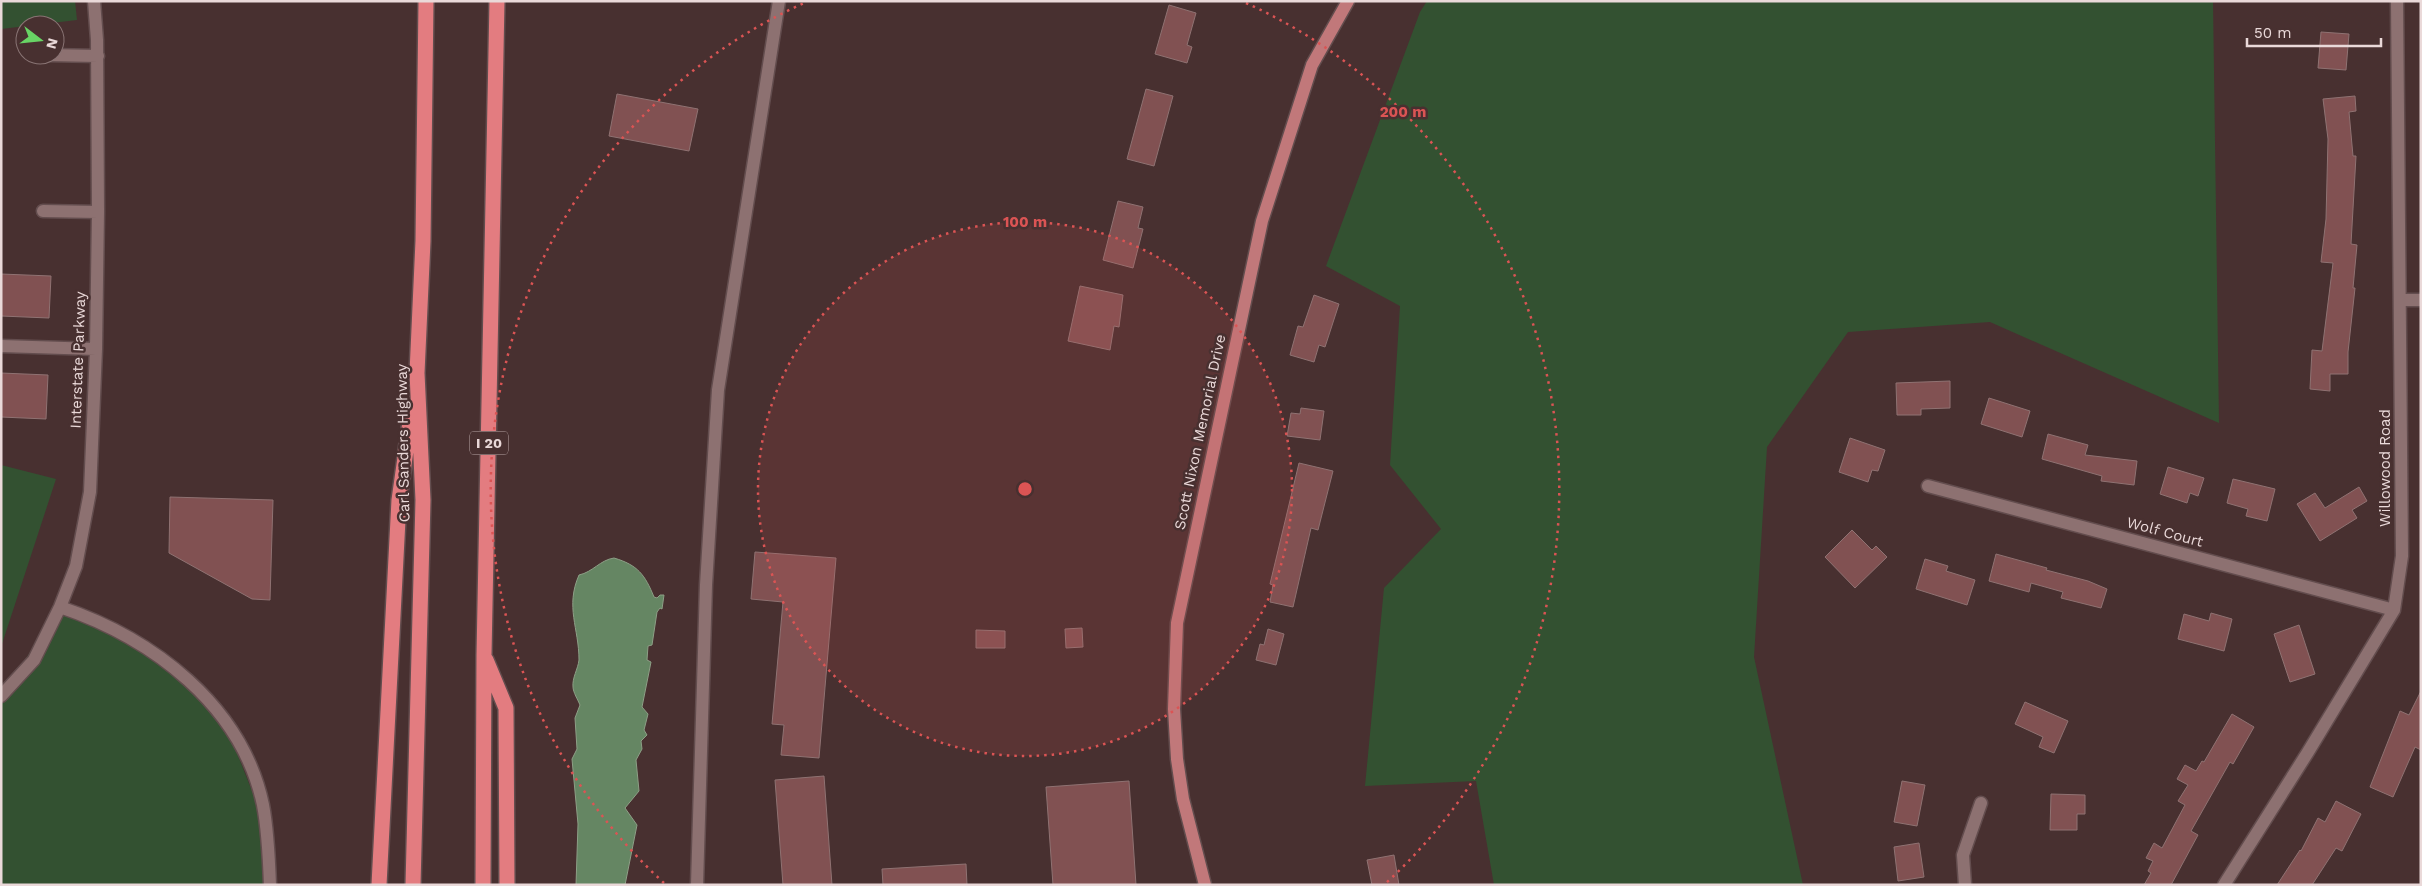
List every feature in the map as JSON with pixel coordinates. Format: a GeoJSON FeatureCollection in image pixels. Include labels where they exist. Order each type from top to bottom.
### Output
{"type":"FeatureCollection","features":[{"type":"Feature","properties":{"kind":"highway","name":"Carl Sanders Highway"},"geometry":{"type":"LineString","coordinates":[[413,885],[423,500],[418,373],[423,241],[426,1]]}},
{"type":"Feature","properties":{"kind":"highway","name":"I 20"},"geometry":{"type":"LineString","coordinates":[[483,885],[484,655],[498,1]]}},
{"type":"Feature","properties":{"kind":"highway"},"geometry":{"type":"LineString","coordinates":[[379,885],[399,500],[418,373]]}},
{"type":"Feature","properties":{"kind":"highway"},"geometry":{"type":"LineString","coordinates":[[484,655],[506,708],[507,885]]}},
{"type":"Feature","properties":{"kind":"main road","name":"Scott Nixon Memorial Drive"},"geometry":{"type":"LineString","coordinates":[[1205,885],[1183,799],[1178,758],[1174,709],[1177,624],[1262,221],[1312,65],[1348,1]]}},
{"type":"Feature","properties":{"kind":"street","name":"Interstate Parkway"},"geometry":{"type":"LineString","coordinates":[[1,696],[34,660],[60,607],[76,566],[90,492],[96,348],[98,212],[98,56],[94,1]]}},
{"type":"Feature","properties":{"kind":"street"},"geometry":{"type":"LineString","coordinates":[[697,885],[706,585],[718,390],[779,1]]}},
{"type":"Feature","properties":{"kind":"street","name":"Willowood Road"},"geometry":{"type":"LineString","coordinates":[[2224,885],[2308,752],[2394,610],[2402,556],[2397,1]]}},
{"type":"Feature","properties":{"kind":"street"},"geometry":{"type":"LineString","coordinates":[[65,55],[98,56]]}},
{"type":"Feature","properties":{"kind":"street"},"geometry":{"type":"LineString","coordinates":[[43,211],[98,212]]}},
{"type":"Feature","properties":{"kind":"street"},"geometry":{"type":"LineString","coordinates":[[2401,300],[2421,300]]}},
{"type":"Feature","properties":{"kind":"street"},"geometry":{"type":"LineString","coordinates":[[1,346],[96,348]]}},
{"type":"Feature","properties":{"kind":"street","name":"Wolf Court"},"geometry":{"type":"LineString","coordinates":[[1928,486],[2394,610]]}},
{"type":"Feature","properties":{"kind":"street"},"geometry":{"type":"LineString","coordinates":[[60,607],[114,628],[134,640],[164,661],[221,713],[241,744],[263,805],[268,842],[270,885]]}},
{"type":"Feature","properties":{"kind":"street"},"geometry":{"type":"LineString","coordinates":[[1965,885],[1964,855],[1981,802]]}},
{"type":"Feature","properties":{"kind":"shaded area"},"geometry":{"type":"Polygon","coordinates":[[[1,1],[75,1],[77,20],[65,21],[65,15],[15,15],[15,27],[1,29],[1,1]]]}},
{"type":"Feature","properties":{"kind":"shaded area"},"geometry":{"type":"Polygon","coordinates":[[[1427,1],[2213,1],[2219,423],[1990,322],[1848,332],[1767,447],[1754,657],[1803,885],[1494,885],[1476,781],[1365,786],[1384,588],[1441,529],[1390,465],[1400,306],[1326,266],[1420,12],[1427,1]]]}},
{"type":"Feature","properties":{"kind":"shaded area"},"geometry":{"type":"Polygon","coordinates":[[[1,465],[56,479],[1,647],[1,465]]]}},
{"type":"Feature","properties":{"kind":"shaded area"},"geometry":{"type":"Polygon","coordinates":[[[614,558],[629,564],[640,572],[654,597],[657,598],[660,595],[664,595],[662,609],[660,608],[657,612],[652,645],[648,646],[647,660],[651,662],[642,707],[648,714],[644,730],[647,735],[641,741],[642,749],[636,760],[639,791],[625,808],[637,825],[625,885],[576,885],[578,824],[572,759],[577,749],[575,718],[580,705],[573,687],[573,680],[579,660],[573,597],[579,575],[614,558]]]}},
{"type":"Feature","properties":{"kind":"shaded area"},"geometry":{"type":"Polygon","coordinates":[[[60,607],[134,640],[221,713],[266,826],[266,885],[1,885],[1,696],[60,607]]]}},
{"type":"Feature","properties":{"kind":"building"},"geometry":{"type":"Polygon","coordinates":[[[1169,5],[1196,13],[1187,45],[1192,47],[1187,63],[1155,54],[1169,5]]]}},
{"type":"Feature","properties":{"kind":"building"},"geometry":{"type":"Polygon","coordinates":[[[2321,32],[2349,34],[2346,70],[2318,68],[2321,32]]]}},
{"type":"Feature","properties":{"kind":"building"},"geometry":{"type":"Polygon","coordinates":[[[1146,89],[1173,96],[1154,166],[1127,159],[1146,89]]]}},
{"type":"Feature","properties":{"kind":"building"},"geometry":{"type":"Polygon","coordinates":[[[617,94],[698,109],[689,151],[609,136],[617,94]]]}},
{"type":"Feature","properties":{"kind":"building"},"geometry":{"type":"Polygon","coordinates":[[[2355,96],[2356,111],[2349,112],[2353,156],[2356,156],[2351,244],[2357,245],[2353,288],[2355,288],[2348,352],[2348,374],[2330,374],[2330,391],[2310,389],[2312,350],[2322,351],[2333,263],[2321,262],[2326,219],[2328,139],[2323,99],[2355,96]]]}},
{"type":"Feature","properties":{"kind":"building"},"geometry":{"type":"Polygon","coordinates":[[[1118,201],[1143,207],[1138,228],[1143,229],[1133,268],[1103,260],[1118,201]]]}},
{"type":"Feature","properties":{"kind":"building"},"geometry":{"type":"Polygon","coordinates":[[[1,274],[51,276],[49,318],[1,316],[1,274]]]}},
{"type":"Feature","properties":{"kind":"building"},"geometry":{"type":"Polygon","coordinates":[[[1080,286],[1123,295],[1119,327],[1114,326],[1110,350],[1068,341],[1080,286]]]}},
{"type":"Feature","properties":{"kind":"building"},"geometry":{"type":"Polygon","coordinates":[[[1314,295],[1339,304],[1325,347],[1319,345],[1314,362],[1290,355],[1298,326],[1303,327],[1314,295]]]}},
{"type":"Feature","properties":{"kind":"building"},"geometry":{"type":"Polygon","coordinates":[[[1,373],[48,375],[46,419],[1,417],[1,373]]]}},
{"type":"Feature","properties":{"kind":"building"},"geometry":{"type":"Polygon","coordinates":[[[1950,381],[1950,408],[1921,409],[1921,415],[1897,415],[1896,383],[1950,381]]]}},
{"type":"Feature","properties":{"kind":"building"},"geometry":{"type":"Polygon","coordinates":[[[1989,398],[2030,411],[2022,437],[1981,424],[1989,398]]]}},
{"type":"Feature","properties":{"kind":"building"},"geometry":{"type":"Polygon","coordinates":[[[1301,408],[1324,411],[1320,440],[1287,436],[1291,413],[1300,414],[1301,408]]]}},
{"type":"Feature","properties":{"kind":"building"},"geometry":{"type":"Polygon","coordinates":[[[2048,434],[2088,445],[2085,455],[2137,461],[2134,485],[2101,481],[2102,476],[2042,459],[2048,434]]]}},
{"type":"Feature","properties":{"kind":"building"},"geometry":{"type":"Polygon","coordinates":[[[1850,438],[1885,450],[1878,471],[1872,470],[1868,482],[1839,472],[1850,438]]]}},
{"type":"Feature","properties":{"kind":"building"},"geometry":{"type":"Polygon","coordinates":[[[1299,463],[1333,471],[1318,530],[1311,528],[1293,607],[1270,602],[1273,585],[1270,584],[1299,463]]]}},
{"type":"Feature","properties":{"kind":"building"},"geometry":{"type":"Polygon","coordinates":[[[2168,467],[2204,478],[2198,496],[2190,493],[2187,503],[2160,494],[2168,467]]]}},
{"type":"Feature","properties":{"kind":"building"},"geometry":{"type":"Polygon","coordinates":[[[2233,479],[2275,489],[2267,521],[2246,516],[2248,509],[2227,503],[2233,479]]]}},
{"type":"Feature","properties":{"kind":"building"},"geometry":{"type":"Polygon","coordinates":[[[2359,487],[2367,501],[2352,510],[2357,518],[2320,541],[2297,504],[2315,493],[2325,508],[2359,487]]]}},
{"type":"Feature","properties":{"kind":"building"},"geometry":{"type":"Polygon","coordinates":[[[170,497],[273,500],[270,600],[252,599],[169,553],[170,497]]]}},
{"type":"Feature","properties":{"kind":"building"},"geometry":{"type":"Polygon","coordinates":[[[1852,530],[1872,550],[1876,546],[1887,557],[1855,588],[1825,557],[1852,530]]]}},
{"type":"Feature","properties":{"kind":"building"},"geometry":{"type":"Polygon","coordinates":[[[755,552],[836,558],[819,758],[781,755],[784,725],[772,724],[783,602],[751,599],[755,552]]]}},
{"type":"Feature","properties":{"kind":"building"},"geometry":{"type":"Polygon","coordinates":[[[1996,554],[2047,568],[2046,570],[2088,581],[2107,589],[2101,608],[2061,598],[2063,592],[2031,583],[2029,592],[1989,581],[1996,554]]]}},
{"type":"Feature","properties":{"kind":"building"},"geometry":{"type":"Polygon","coordinates":[[[1925,559],[1948,566],[1946,571],[1975,580],[1967,605],[1916,589],[1925,559]]]}},
{"type":"Feature","properties":{"kind":"building"},"geometry":{"type":"Polygon","coordinates":[[[2211,613],[2232,619],[2224,651],[2178,639],[2184,614],[2209,621],[2211,613]]]}},
{"type":"Feature","properties":{"kind":"building"},"geometry":{"type":"Polygon","coordinates":[[[2299,625],[2315,674],[2290,682],[2274,634],[2299,625]]]}},
{"type":"Feature","properties":{"kind":"building"},"geometry":{"type":"Polygon","coordinates":[[[1082,628],[1083,647],[1066,648],[1065,629],[1082,628]]]}},
{"type":"Feature","properties":{"kind":"building"},"geometry":{"type":"Polygon","coordinates":[[[1268,629],[1284,634],[1276,665],[1256,660],[1260,644],[1264,645],[1268,629]]]}},
{"type":"Feature","properties":{"kind":"building"},"geometry":{"type":"Polygon","coordinates":[[[976,630],[1005,631],[1005,648],[976,648],[976,630]]]}},
{"type":"Feature","properties":{"kind":"building"},"geometry":{"type":"Polygon","coordinates":[[[2421,691],[2421,750],[2415,747],[2393,797],[2370,787],[2400,711],[2409,715],[2421,691]]]}},
{"type":"Feature","properties":{"kind":"building"},"geometry":{"type":"Polygon","coordinates":[[[2025,702],[2068,721],[2054,753],[2039,747],[2043,737],[2015,724],[2025,702]]]}},
{"type":"Feature","properties":{"kind":"building"},"geometry":{"type":"Polygon","coordinates":[[[2232,714],[2254,727],[2233,764],[2230,762],[2191,831],[2198,835],[2171,885],[2144,885],[2151,873],[2148,871],[2153,861],[2146,858],[2154,843],[2162,848],[2185,805],[2178,801],[2188,785],[2177,779],[2185,765],[2196,771],[2202,761],[2204,762],[2232,714]]]}},
{"type":"Feature","properties":{"kind":"building"},"geometry":{"type":"Polygon","coordinates":[[[824,776],[832,885],[783,885],[775,780],[824,776]]]}},
{"type":"Feature","properties":{"kind":"building"},"geometry":{"type":"Polygon","coordinates":[[[1129,781],[1136,885],[1053,885],[1046,787],[1129,781]]]}},
{"type":"Feature","properties":{"kind":"building"},"geometry":{"type":"Polygon","coordinates":[[[1902,781],[1925,785],[1917,826],[1894,822],[1902,781]]]}},
{"type":"Feature","properties":{"kind":"building"},"geometry":{"type":"Polygon","coordinates":[[[2051,794],[2085,795],[2085,814],[2077,814],[2077,830],[2050,830],[2051,794]]]}},
{"type":"Feature","properties":{"kind":"building"},"geometry":{"type":"Polygon","coordinates":[[[2336,801],[2361,814],[2342,851],[2336,848],[2312,885],[2277,885],[2301,851],[2318,818],[2325,822],[2336,801]]]}},
{"type":"Feature","properties":{"kind":"building"},"geometry":{"type":"Polygon","coordinates":[[[1919,843],[1924,877],[1898,881],[1894,847],[1919,843]]]}},
{"type":"Feature","properties":{"kind":"building"},"geometry":{"type":"Polygon","coordinates":[[[1394,855],[1399,885],[1372,885],[1367,860],[1394,855]]]}},
{"type":"Feature","properties":{"kind":"building"},"geometry":{"type":"Polygon","coordinates":[[[966,864],[967,885],[883,885],[882,869],[966,864]]]}}]}
